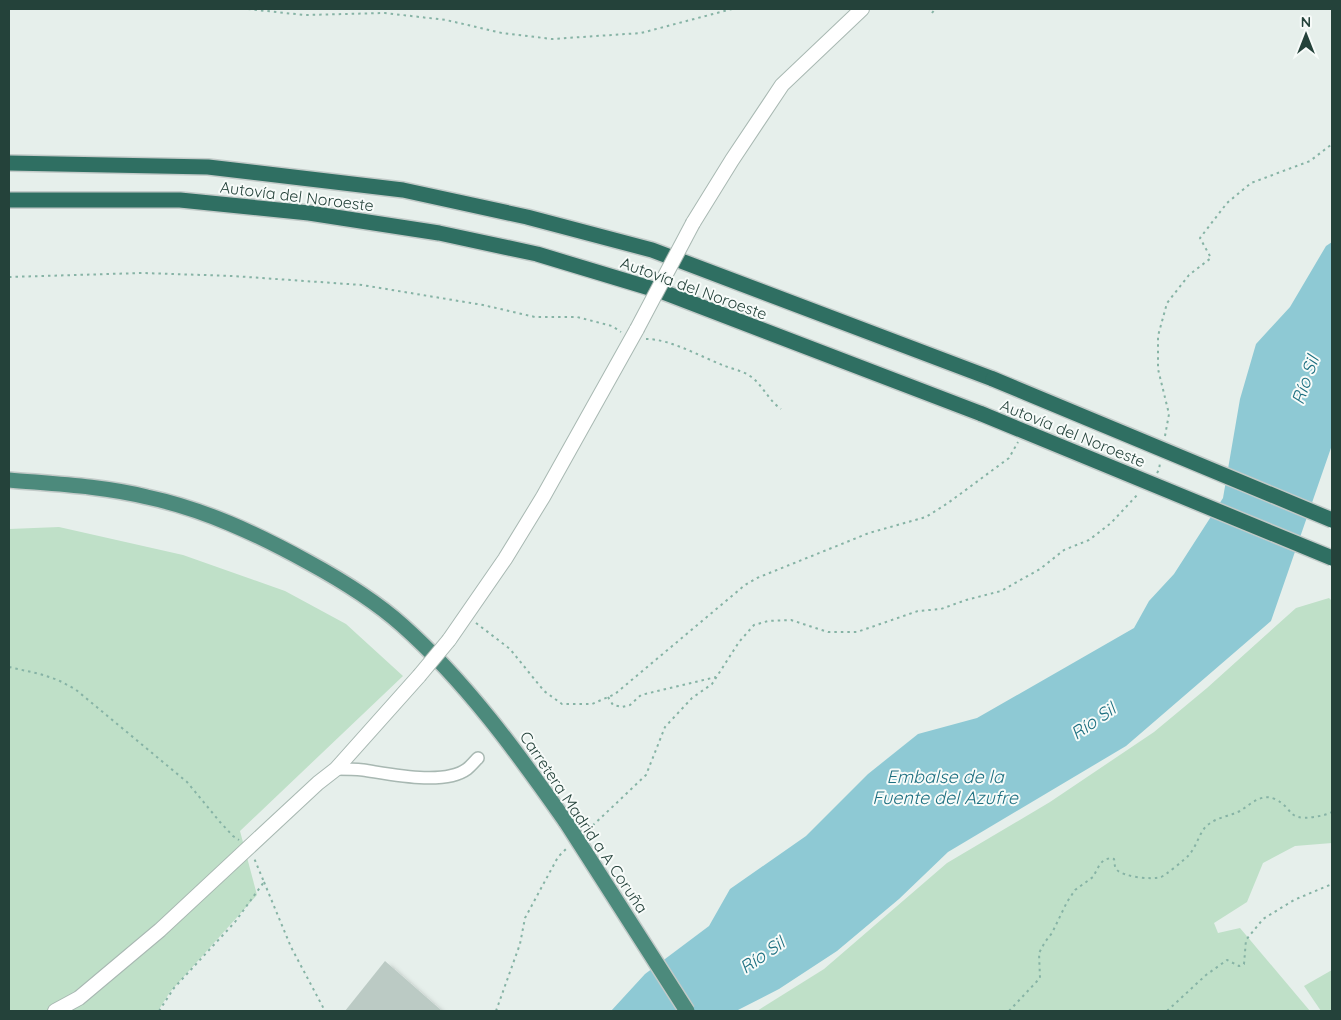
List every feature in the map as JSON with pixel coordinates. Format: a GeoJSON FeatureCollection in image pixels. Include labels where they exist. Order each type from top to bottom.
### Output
{"type":"FeatureCollection","features":[{"type":"Feature","properties":{"kind":"highway","name":"Autovía del Noroeste"},"geometry":{"type":"LineString","coordinates":[[9,163],[208,167],[403,190],[527,217],[652,250],[993,379],[1332,520]]}},
{"type":"Feature","properties":{"kind":"highway","name":"Autovía del Noroeste"},"geometry":{"type":"LineString","coordinates":[[9,200],[180,200],[309,213],[439,233],[537,254],[663,292],[982,414],[1332,558]]}},
{"type":"Feature","properties":{"kind":"highway","name":"Carretera Madrid a A Coruña"},"geometry":{"type":"LineString","coordinates":[[9,480],[97,487],[148,497],[201,512],[273,543],[346,583],[401,624],[449,670],[514,747],[566,822],[687,1011]]}},
{"type":"Feature","properties":{"kind":"street"},"geometry":{"type":"LineString","coordinates":[[55,1011],[79,998],[160,930],[318,782],[336,769],[449,640],[505,559],[538,504],[634,334],[693,223],[732,160],[782,85],[862,9]]}},
{"type":"Feature","properties":{"kind":"street"},"geometry":{"type":"LineString","coordinates":[[336,769],[431,778],[451,776],[466,770],[478,758]]}},
{"type":"Feature","properties":{"kind":"path"},"geometry":{"type":"LineString","coordinates":[[248,9],[304,15],[385,13],[446,20],[502,32],[552,39],[641,32],[732,9]]}},
{"type":"Feature","properties":{"kind":"path"},"geometry":{"type":"LineString","coordinates":[[932,13],[935,9]]}},
{"type":"Feature","properties":{"kind":"path"},"geometry":{"type":"LineString","coordinates":[[1164,442],[1169,414],[1158,369],[1158,336],[1168,303],[1189,275],[1211,258],[1200,238],[1227,203],[1251,183],[1310,161],[1332,144]]}},
{"type":"Feature","properties":{"kind":"path"},"geometry":{"type":"LineString","coordinates":[[9,277],[142,273],[233,276],[362,285],[535,317],[577,316],[675,346],[750,375],[765,390],[772,403],[781,409]]}},
{"type":"Feature","properties":{"kind":"path"},"geometry":{"type":"LineString","coordinates":[[466,615],[510,649],[544,691],[562,704],[592,704],[615,694],[745,585],[757,578],[869,533],[926,517],[1009,458],[1018,442]]}},
{"type":"Feature","properties":{"kind":"path"},"geometry":{"type":"LineString","coordinates":[[1154,476],[1159,470],[1161,460]]}},
{"type":"Feature","properties":{"kind":"path"},"geometry":{"type":"LineString","coordinates":[[587,831],[646,775],[666,727],[692,698],[712,684],[739,642],[754,625],[768,621],[791,620],[828,632],[858,632],[918,611],[941,608],[1001,591],[1040,569],[1064,550],[1089,540],[1111,523],[1142,490]]}},
{"type":"Feature","properties":{"kind":"path"},"geometry":{"type":"LineString","coordinates":[[9,668],[40,674],[58,680],[75,689],[187,782],[201,801],[233,836],[250,847],[291,947],[324,1011]]}},
{"type":"Feature","properties":{"kind":"path"},"geometry":{"type":"LineString","coordinates":[[608,697],[613,705],[622,707],[630,705],[641,695],[716,678]]}},
{"type":"Feature","properties":{"kind":"path"},"geometry":{"type":"LineString","coordinates":[[1008,1011],[1040,978],[1039,953],[1044,942],[1052,933],[1075,890],[1093,877],[1104,860],[1114,859],[1115,867],[1124,874],[1145,878],[1162,876],[1192,852],[1201,837],[1203,829],[1208,824],[1222,816],[1240,811],[1256,800],[1264,798],[1275,799],[1298,818],[1306,819],[1332,812]]}},
{"type":"Feature","properties":{"kind":"path"},"geometry":{"type":"LineString","coordinates":[[496,1011],[520,944],[525,918],[558,857],[572,844]]}},
{"type":"Feature","properties":{"kind":"path"},"geometry":{"type":"LineString","coordinates":[[159,1011],[174,988],[235,922],[264,882]]}},
{"type":"Feature","properties":{"kind":"path"},"geometry":{"type":"LineString","coordinates":[[1167,1011],[1206,975],[1227,960],[1239,966],[1244,964],[1246,940],[1263,919],[1294,900],[1332,884]]}},
{"type":"Feature","properties":{"kind":"green space"},"geometry":{"type":"Polygon","coordinates":[[[59,527],[183,555],[285,591],[346,624],[403,676],[240,831],[257,895],[170,992],[158,1011],[9,1011],[9,529],[59,527]]]}},
{"type":"Feature","properties":{"kind":"green space"},"geometry":{"type":"Polygon","coordinates":[[[1329,598],[1332,601],[1332,843],[1295,846],[1263,863],[1247,902],[1214,923],[1218,933],[1240,928],[1310,1011],[757,1011],[824,969],[947,863],[1050,802],[1154,732],[1207,688],[1296,608],[1329,598]]]}},
{"type":"Feature","properties":{"kind":"green space"},"geometry":{"type":"Polygon","coordinates":[[[1332,970],[1332,1011],[1321,1011],[1304,986],[1332,970]]]}},
{"type":"Feature","properties":{"kind":"water","name":"Embalse de la Fuente del Azufre"},"geometry":{"type":"Polygon","coordinates":[[[1332,242],[1332,445],[1271,621],[1126,746],[948,852],[899,899],[837,951],[779,989],[736,1011],[611,1011],[645,974],[709,926],[730,889],[806,836],[868,774],[918,734],[977,718],[1134,628],[1149,601],[1174,574],[1223,498],[1240,399],[1256,344],[1290,307],[1326,246],[1332,242]]]}},
{"type":"Feature","properties":{"kind":"building"},"geometry":{"type":"Polygon","coordinates":[[[385,961],[442,1011],[345,1011],[385,961]]]}},
{"type":"Feature","properties":{"kind":"water label","name":"Río Sil"},"geometry":{"type":"Point","coordinates":[1305,380]}},
{"type":"Feature","properties":{"kind":"water label","name":"Río Sil"},"geometry":{"type":"Point","coordinates":[1093,721]}},
{"type":"Feature","properties":{"kind":"water label","name":"Río Sil"},"geometry":{"type":"Point","coordinates":[762,955]}}]}
